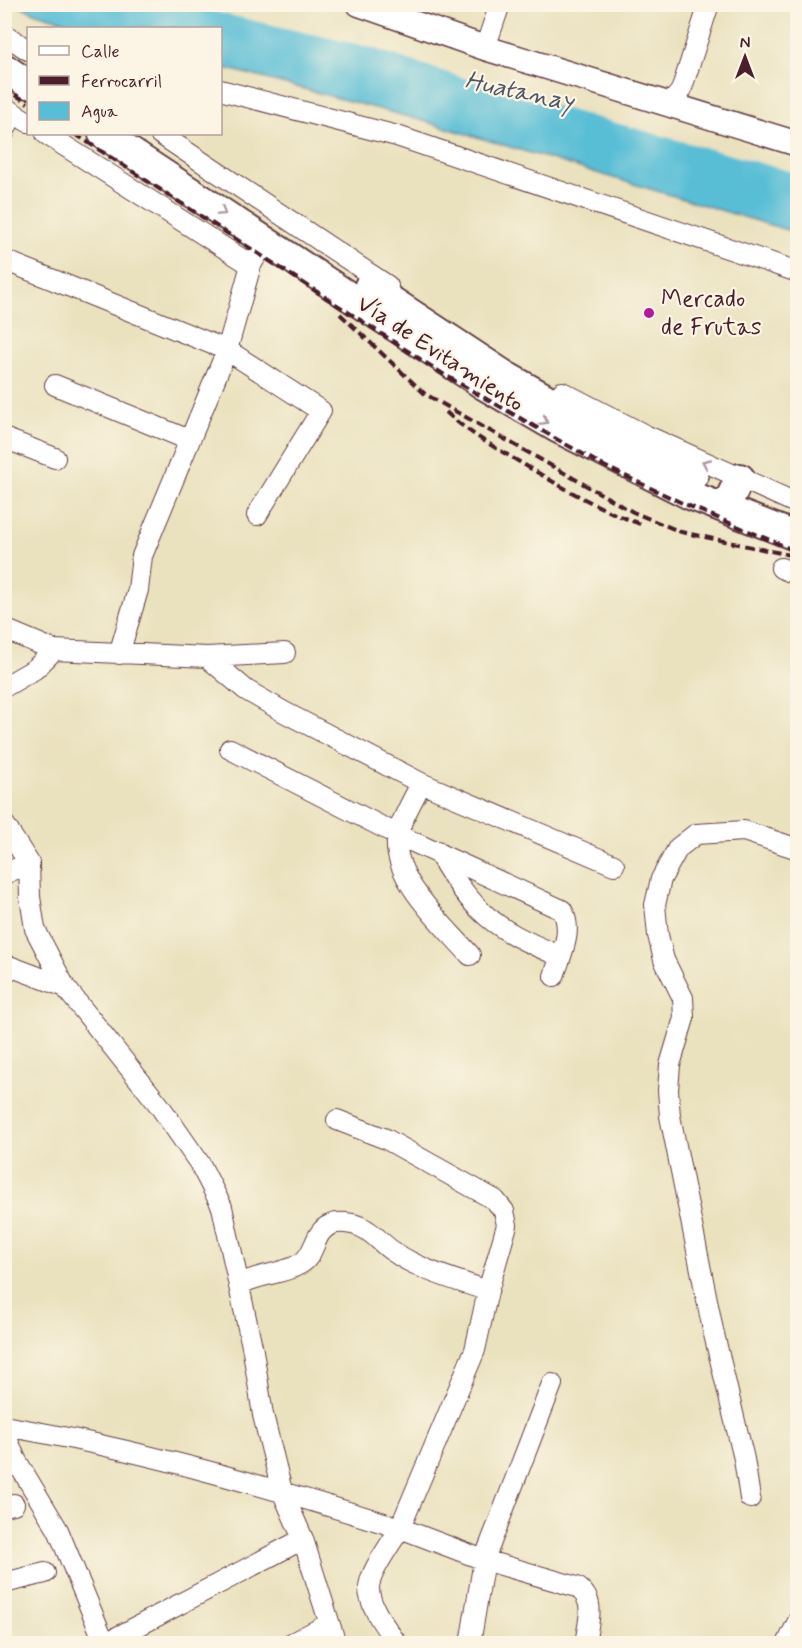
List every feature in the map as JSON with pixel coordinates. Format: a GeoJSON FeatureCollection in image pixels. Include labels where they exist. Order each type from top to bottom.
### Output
{"type":"FeatureCollection","features":[{"type":"Feature","properties":{"kind":"highway"},"geometry":{"type":"LineString","coordinates":[[4,46],[27,61]]}},
{"type":"Feature","properties":{"kind":"highway"},"geometry":{"type":"LineString","coordinates":[[4,68],[27,83]]}},
{"type":"Feature","properties":{"kind":"highway","name":"Vía de Evitamiento"},"geometry":{"type":"LineString","coordinates":[[105,135],[485,386],[557,428],[690,495],[798,537]]}},
{"type":"Feature","properties":{"kind":"highway","name":"Vía de Evitamiento"},"geometry":{"type":"LineString","coordinates":[[138,135],[435,324],[506,376],[597,427],[736,486],[798,521]]}},
{"type":"Feature","properties":{"kind":"main road"},"geometry":{"type":"LineString","coordinates":[[359,4],[798,128]]}},
{"type":"Feature","properties":{"kind":"main road"},"geometry":{"type":"LineString","coordinates":[[405,4],[487,40]]}},
{"type":"Feature","properties":{"kind":"main road"},"geometry":{"type":"LineString","coordinates":[[673,94],[798,144]]}},
{"type":"Feature","properties":{"kind":"street"},"geometry":{"type":"LineString","coordinates":[[487,40],[500,4]]}},
{"type":"Feature","properties":{"kind":"street"},"geometry":{"type":"LineString","coordinates":[[673,94],[697,4]]}},
{"type":"Feature","properties":{"kind":"street"},"geometry":{"type":"LineString","coordinates":[[673,94],[709,4]]}},
{"type":"Feature","properties":{"kind":"street"},"geometry":{"type":"LineString","coordinates":[[4,34],[27,49]]}},
{"type":"Feature","properties":{"kind":"street"},"geometry":{"type":"LineString","coordinates":[[222,91],[397,136],[798,272]]}},
{"type":"Feature","properties":{"kind":"street"},"geometry":{"type":"LineString","coordinates":[[4,134],[15,114]]}},
{"type":"Feature","properties":{"kind":"street"},"geometry":{"type":"LineString","coordinates":[[48,135],[251,265]]}},
{"type":"Feature","properties":{"kind":"street"},"geometry":{"type":"LineString","coordinates":[[161,135],[435,324]]}},
{"type":"Feature","properties":{"kind":"street"},"geometry":{"type":"LineString","coordinates":[[119,654],[138,590],[142,556],[227,350],[251,265],[265,241]]}},
{"type":"Feature","properties":{"kind":"street"},"geometry":{"type":"LineString","coordinates":[[4,260],[227,350],[321,411],[256,515]]}},
{"type":"Feature","properties":{"kind":"street"},"geometry":{"type":"LineString","coordinates":[[55,385],[189,440]]}},
{"type":"Feature","properties":{"kind":"street"},"geometry":{"type":"LineString","coordinates":[[4,438],[55,458]]}},
{"type":"Feature","properties":{"kind":"street"},"geometry":{"type":"LineString","coordinates":[[736,486],[798,504]]}},
{"type":"Feature","properties":{"kind":"street"},"geometry":{"type":"LineString","coordinates":[[4,629],[54,650],[207,657],[285,653]]}},
{"type":"Feature","properties":{"kind":"street"},"geometry":{"type":"LineString","coordinates":[[4,687],[35,669],[54,650]]}},
{"type":"Feature","properties":{"kind":"street"},"geometry":{"type":"LineString","coordinates":[[207,657],[246,690],[422,783],[614,865]]}},
{"type":"Feature","properties":{"kind":"street"},"geometry":{"type":"LineString","coordinates":[[230,749],[398,835],[562,910],[568,921],[568,933],[554,976]]}},
{"type":"Feature","properties":{"kind":"street"},"geometry":{"type":"LineString","coordinates":[[422,783],[398,835],[398,853],[404,874],[433,914],[470,955]]}},
{"type":"Feature","properties":{"kind":"street"},"geometry":{"type":"LineString","coordinates":[[4,824],[30,862],[30,897],[35,929],[65,987],[123,1059],[200,1164],[222,1207],[240,1285],[263,1415],[282,1491],[303,1539],[336,1644]]}},
{"type":"Feature","properties":{"kind":"street"},"geometry":{"type":"LineString","coordinates":[[750,1498],[744,1459],[713,1330],[670,1116],[668,1090],[670,1065],[684,1018],[683,998],[663,960],[655,905],[661,879],[678,848],[696,834],[744,831],[796,845]]}},
{"type":"Feature","properties":{"kind":"street"},"geometry":{"type":"LineString","coordinates":[[437,851],[460,887],[486,917],[508,934],[560,956]]}},
{"type":"Feature","properties":{"kind":"street"},"geometry":{"type":"LineString","coordinates":[[4,874],[30,862]]}},
{"type":"Feature","properties":{"kind":"street"},"geometry":{"type":"LineString","coordinates":[[4,964],[65,987]]}},
{"type":"Feature","properties":{"kind":"street"},"geometry":{"type":"LineString","coordinates":[[338,1120],[386,1139],[495,1200],[504,1211],[507,1225],[475,1350],[400,1528],[372,1575],[369,1588],[379,1616],[397,1644]]}},
{"type":"Feature","properties":{"kind":"street"},"geometry":{"type":"LineString","coordinates":[[240,1285],[266,1273],[302,1264],[310,1256],[322,1230],[331,1224],[346,1222],[360,1226],[376,1236],[393,1252],[411,1261],[488,1292]]}},
{"type":"Feature","properties":{"kind":"street"},"geometry":{"type":"LineString","coordinates":[[470,1644],[484,1560],[552,1384]]}},
{"type":"Feature","properties":{"kind":"street"},"geometry":{"type":"LineString","coordinates":[[4,1426],[147,1453],[282,1491],[400,1528],[484,1560],[577,1587],[586,1593],[590,1601],[585,1644]]}},
{"type":"Feature","properties":{"kind":"street"},"geometry":{"type":"LineString","coordinates":[[4,1431],[16,1460],[58,1530],[104,1643],[303,1539]]}},
{"type":"Feature","properties":{"kind":"street"},"geometry":{"type":"LineString","coordinates":[[4,1582],[45,1573]]}},
{"type":"Feature","properties":{"kind":"street"},"geometry":{"type":"LineString","coordinates":[[787,1644],[798,1621]]}},
{"type":"Feature","properties":{"kind":"street"},"geometry":{"type":"LineString","coordinates":[[290,1644],[329,1624]]}},
{"type":"Feature","properties":{"kind":"water"},"geometry":{"type":"Polygon","coordinates":[[[18,5],[126,5],[364,58],[514,107],[797,186],[797,233],[420,120],[222,67],[222,27],[84,27],[33,12],[18,5]]]}},
{"type":"Feature","properties":{"kind":"waterway","name":"Huatanay"},"geometry":{"type":"LineString","coordinates":[[126,4],[364,58],[514,107],[798,186]]}},
{"type":"Feature","properties":{"kind":"railway"},"geometry":{"type":"LineString","coordinates":[[4,87],[27,102]]}},
{"type":"Feature","properties":{"kind":"railway"},"geometry":{"type":"LineString","coordinates":[[77,135],[443,374],[602,465],[680,502],[798,552]]}},
{"type":"Feature","properties":{"kind":"railway"},"geometry":{"type":"LineString","coordinates":[[340,314],[425,394],[633,512],[681,532],[790,555]]}},
{"type":"Feature","properties":{"kind":"railway"},"geometry":{"type":"LineString","coordinates":[[446,412],[483,440],[552,481],[596,505],[643,525]]}},
{"type":"Feature","properties":{"kind":"place","name":"Mercado de Frutas"},"geometry":{"type":"Point","coordinates":[649,313]}}]}
